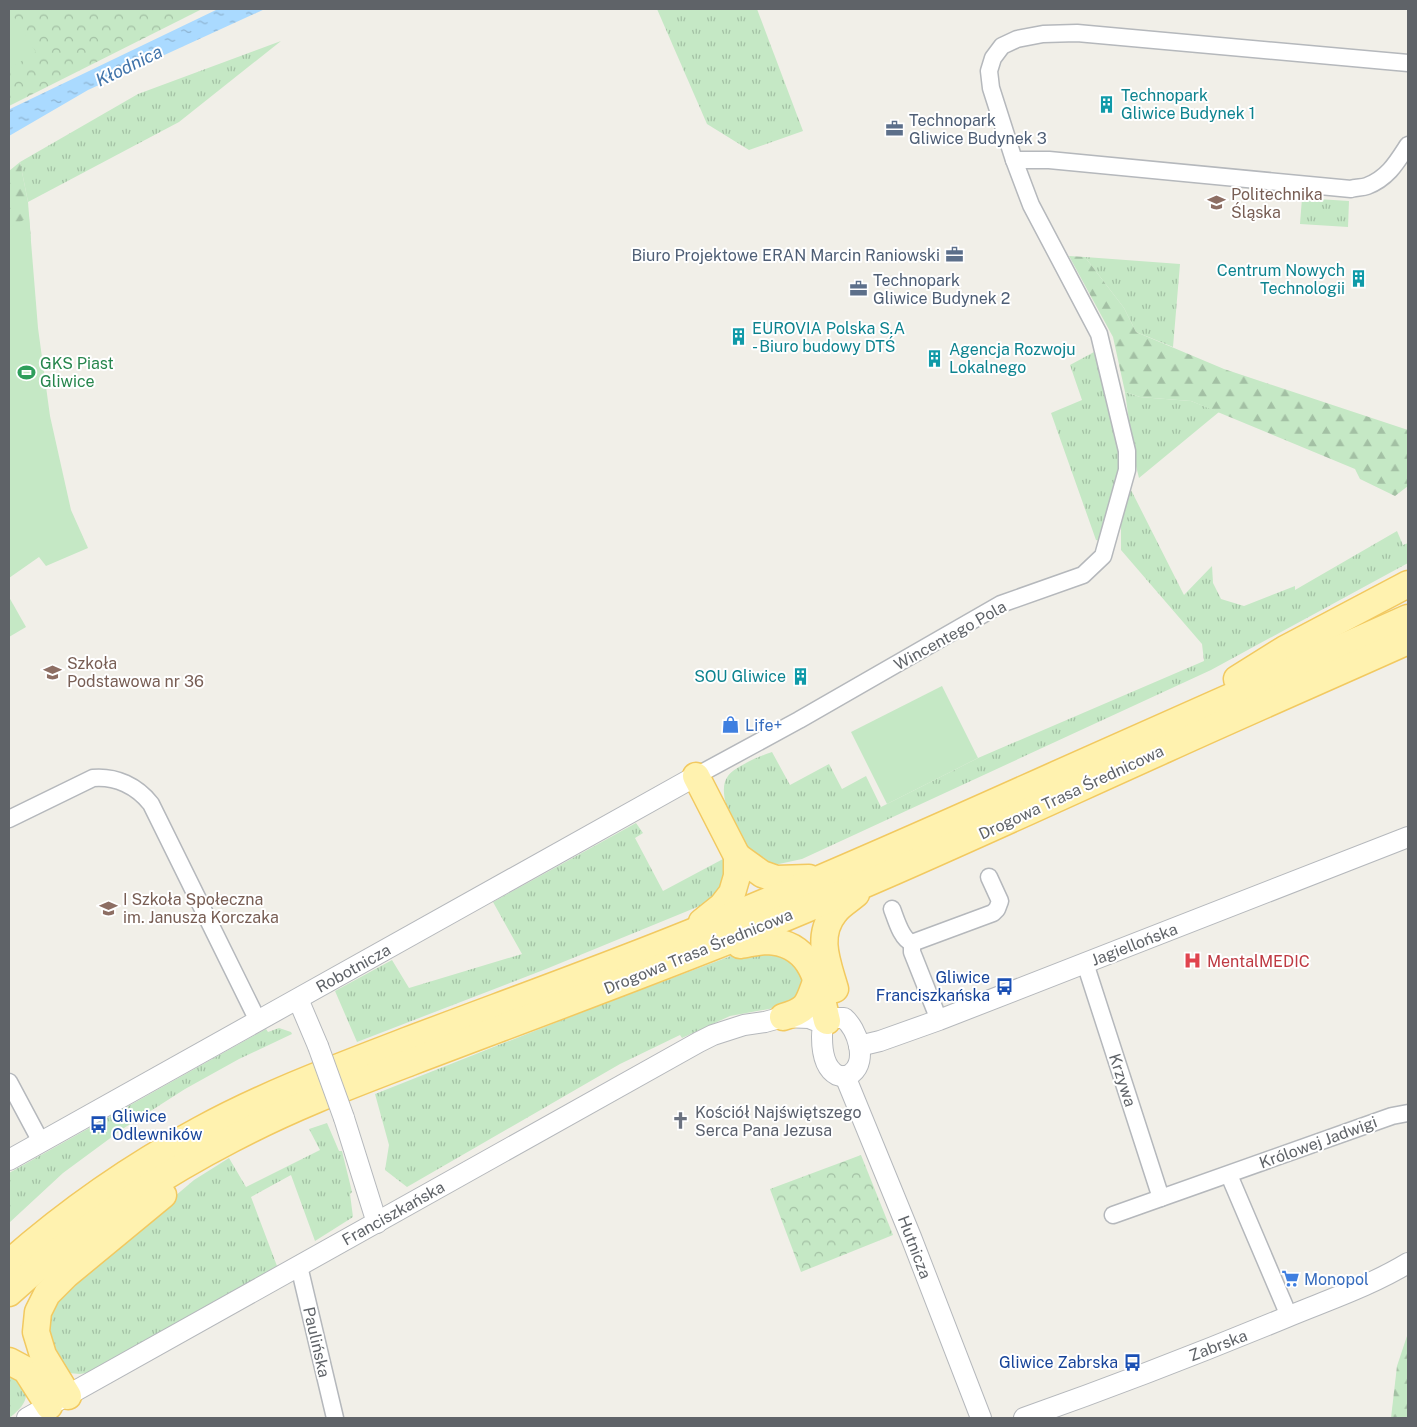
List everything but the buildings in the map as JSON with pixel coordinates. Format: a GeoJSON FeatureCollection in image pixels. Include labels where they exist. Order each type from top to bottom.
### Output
{"type":"FeatureCollection","features":[{"type":"Feature","properties":{"kind":"main road"},"geometry":{"type":"LineString","coordinates":[[1158,729],[1285,649],[1408,584]]}},
{"type":"Feature","properties":{"kind":"main road","name":"Drogowa Trasa Średnicowa"},"geometry":{"type":"LineString","coordinates":[[9,1263],[91,1198],[150,1158],[201,1129],[250,1105],[296,1084],[686,935],[827,877],[1408,618]]}},
{"type":"Feature","properties":{"kind":"main road","name":"Drogowa Trasa Średnicowa"},"geometry":{"type":"LineString","coordinates":[[9,1293],[64,1247],[119,1207],[178,1169],[218,1146],[295,1109],[712,948],[870,882],[1408,641]]}},
{"type":"Feature","properties":{"kind":"main road"},"geometry":{"type":"LineString","coordinates":[[696,776],[737,856],[762,874],[776,879],[827,877]]}},
{"type":"Feature","properties":{"kind":"main road"},"geometry":{"type":"LineString","coordinates":[[686,935],[722,906],[732,893],[737,876],[737,856]]}},
{"type":"Feature","properties":{"kind":"main road"},"geometry":{"type":"LineString","coordinates":[[829,1025],[824,946],[825,932],[828,922],[835,912],[870,882]]}},
{"type":"Feature","properties":{"kind":"main road"},"geometry":{"type":"LineString","coordinates":[[712,948],[765,941],[785,944],[804,956],[813,970],[829,1025]]}},
{"type":"Feature","properties":{"kind":"main road"},"geometry":{"type":"LineString","coordinates":[[774,1020],[795,1014],[805,1008],[811,998],[816,979]]}},
{"type":"Feature","properties":{"kind":"main road"},"geometry":{"type":"LineString","coordinates":[[48,1407],[43,1355],[36,1332],[38,1312],[47,1294],[66,1275],[218,1146]]}},
{"type":"Feature","properties":{"kind":"main road"},"geometry":{"type":"LineString","coordinates":[[9,1361],[26,1370],[48,1407]]}},
{"type":"Feature","properties":{"kind":"street","name":"Wincentego Pola"},"geometry":{"type":"LineString","coordinates":[[696,776],[799,720],[1001,604],[1083,575],[1104,556],[1127,470],[1127,451],[1099,334],[1031,205],[1014,160],[992,88],[989,70],[993,58],[1002,46],[1017,39],[1043,34],[1076,33],[1408,63]]}},
{"type":"Feature","properties":{"kind":"street"},"geometry":{"type":"LineString","coordinates":[[1014,160],[1049,160],[1351,189],[1364,187],[1386,176],[1408,144]]}},
{"type":"Feature","properties":{"kind":"street","name":"Robotnicza"},"geometry":{"type":"LineString","coordinates":[[9,1160],[696,776]]}},
{"type":"Feature","properties":{"kind":"street"},"geometry":{"type":"LineString","coordinates":[[9,819],[93,778],[101,777],[122,782],[141,793],[151,804],[258,1021]]}},
{"type":"Feature","properties":{"kind":"street","name":"Jagiellońska"},"geometry":{"type":"LineString","coordinates":[[859,1046],[880,1041],[939,1020],[1408,837]]}},
{"type":"Feature","properties":{"kind":"street"},"geometry":{"type":"LineString","coordinates":[[892,909],[904,937],[907,942],[912,943],[994,913],[998,909],[1000,901],[989,877]]}},
{"type":"Feature","properties":{"kind":"street"},"geometry":{"type":"LineString","coordinates":[[912,943],[912,952],[939,1020]]}},
{"type":"Feature","properties":{"kind":"street","name":"Krzywa"},"geometry":{"type":"LineString","coordinates":[[1085,963],[1162,1198]]}},
{"type":"Feature","properties":{"kind":"street"},"geometry":{"type":"LineString","coordinates":[[298,999],[318,1046],[344,1118],[377,1223]]}},
{"type":"Feature","properties":{"kind":"street","name":"Franciszkańska"},"geometry":{"type":"LineString","coordinates":[[48,1407],[713,1035],[744,1025],[774,1020],[809,1018],[829,1025]]}},
{"type":"Feature","properties":{"kind":"street"},"geometry":{"type":"LineString","coordinates":[[829,1025],[855,1032],[859,1046],[859,1059],[856,1068],[851,1074],[841,1077],[828,1068],[826,1063],[829,1025]]}},
{"type":"Feature","properties":{"kind":"street","name":"Hutnicza"},"geometry":{"type":"LineString","coordinates":[[845,1076],[911,1237],[980,1418]]}},
{"type":"Feature","properties":{"kind":"street"},"geometry":{"type":"LineString","coordinates":[[9,1082],[41,1142]]}},
{"type":"Feature","properties":{"kind":"street","name":"Królowej Jadwigi"},"geometry":{"type":"LineString","coordinates":[[1229,1175],[1392,1116],[1408,1112]]}},
{"type":"Feature","properties":{"kind":"street"},"geometry":{"type":"LineString","coordinates":[[1113,1214],[1229,1175],[1289,1316]]}},
{"type":"Feature","properties":{"kind":"street","name":"Zabrska"},"geometry":{"type":"LineString","coordinates":[[1024,1418],[1081,1398],[1289,1316],[1361,1287],[1408,1264]]}},
{"type":"Feature","properties":{"kind":"street","name":"Paulińska"},"geometry":{"type":"LineString","coordinates":[[299,1266],[335,1418]]}},
{"type":"Feature","properties":{"kind":"green space"},"geometry":{"type":"Polygon","coordinates":[[[9,9],[202,9],[9,106],[9,9]]]}},
{"type":"Feature","properties":{"kind":"green space"},"geometry":{"type":"Polygon","coordinates":[[[9,9],[36,52],[9,69],[9,9]]]}},
{"type":"Feature","properties":{"kind":"green space"},"geometry":{"type":"Polygon","coordinates":[[[657,9],[757,9],[803,131],[749,150],[707,124],[657,9]]]}},
{"type":"Feature","properties":{"kind":"green space"},"geometry":{"type":"Polygon","coordinates":[[[281,41],[179,122],[28,202],[20,162],[138,94],[281,41]]]}},
{"type":"Feature","properties":{"kind":"green space"},"geometry":{"type":"Polygon","coordinates":[[[20,162],[28,202],[31,240],[9,250],[9,171],[20,162]]]}},
{"type":"Feature","properties":{"kind":"green space"},"geometry":{"type":"Polygon","coordinates":[[[1302,198],[1349,201],[1348,227],[1300,224],[1302,198]]]}},
{"type":"Feature","properties":{"kind":"green space","name":"GKS Piast Gliwice"},"geometry":{"type":"Polygon","coordinates":[[[29,217],[38,328],[50,416],[71,510],[88,548],[46,566],[39,557],[9,578],[9,228],[29,217]]]}},
{"type":"Feature","properties":{"kind":"green space"},"geometry":{"type":"Polygon","coordinates":[[[1069,256],[1085,257],[1124,308],[1136,332],[1224,369],[1408,430],[1408,486],[1395,496],[1360,479],[1355,469],[1191,401],[1140,397],[1125,392],[1113,337],[1069,256]]]}},
{"type":"Feature","properties":{"kind":"green space"},"geometry":{"type":"Polygon","coordinates":[[[1085,257],[1180,264],[1173,347],[1136,332],[1124,308],[1085,257]]]}},
{"type":"Feature","properties":{"kind":"green space"},"geometry":{"type":"Polygon","coordinates":[[[1094,352],[1122,453],[1117,490],[1102,541],[1096,540],[1051,413],[1082,400],[1070,365],[1094,352]]]}},
{"type":"Feature","properties":{"kind":"green space"},"geometry":{"type":"Polygon","coordinates":[[[1125,392],[1140,397],[1191,401],[1219,412],[1139,478],[1134,458],[1125,392]]]}},
{"type":"Feature","properties":{"kind":"green space"},"geometry":{"type":"Polygon","coordinates":[[[1129,486],[1184,595],[1212,566],[1213,583],[1221,599],[1244,606],[1295,586],[1295,590],[1397,531],[1403,545],[1408,543],[1408,563],[1211,670],[802,859],[765,867],[754,858],[746,847],[730,815],[726,804],[724,784],[731,773],[755,759],[772,752],[790,785],[829,764],[842,789],[866,776],[881,807],[978,758],[1204,661],[1202,644],[1121,550],[1121,523],[1129,486]]]}},
{"type":"Feature","properties":{"kind":"green space"},"geometry":{"type":"Polygon","coordinates":[[[9,597],[26,627],[9,637],[9,597]]]}},
{"type":"Feature","properties":{"kind":"green space"},"geometry":{"type":"Polygon","coordinates":[[[942,686],[978,758],[887,804],[851,732],[942,686]]]}},
{"type":"Feature","properties":{"kind":"green space"},"geometry":{"type":"Polygon","coordinates":[[[636,823],[643,833],[635,838],[663,891],[723,859],[725,879],[720,889],[707,903],[546,969],[357,1042],[335,991],[392,960],[409,988],[522,954],[493,902],[636,823]]]}},
{"type":"Feature","properties":{"kind":"green space"},"geometry":{"type":"Polygon","coordinates":[[[755,947],[790,952],[809,978],[802,1003],[730,1016],[682,1038],[680,1035],[620,1064],[407,1187],[385,1170],[389,1145],[375,1094],[600,1005],[755,947]]]}},
{"type":"Feature","properties":{"kind":"green space"},"geometry":{"type":"Polygon","coordinates":[[[279,1028],[292,1034],[239,1059],[185,1089],[124,1128],[63,1173],[9,1223],[9,1173],[266,1029],[268,1032],[279,1028]]]}},
{"type":"Feature","properties":{"kind":"green space"},"geometry":{"type":"Polygon","coordinates":[[[327,1123],[339,1151],[342,1151],[352,1192],[350,1194],[353,1217],[315,1241],[291,1175],[251,1197],[277,1266],[97,1371],[80,1374],[68,1373],[55,1361],[44,1307],[194,1180],[229,1158],[246,1187],[320,1150],[309,1129],[327,1123]]]}},
{"type":"Feature","properties":{"kind":"green space"},"geometry":{"type":"Polygon","coordinates":[[[861,1155],[893,1235],[801,1272],[770,1189],[861,1155]]]}},
{"type":"Feature","properties":{"kind":"green space"},"geometry":{"type":"Polygon","coordinates":[[[1408,1333],[1408,1418],[1391,1418],[1397,1366],[1408,1333]]]}},
{"type":"Feature","properties":{"kind":"green space"},"geometry":{"type":"Polygon","coordinates":[[[9,1367],[24,1384],[26,1396],[23,1405],[9,1418],[9,1367]]]}},
{"type":"Feature","properties":{"kind":"water","name":"Kłodnica"},"geometry":{"type":"Polygon","coordinates":[[[218,9],[265,9],[88,90],[9,136],[10,109],[218,9]]]}},
{"type":"Feature","properties":{"kind":"place","name":"Technopark Gliwice Budynek 1"},"geometry":{"type":"Point","coordinates":[1107,104]}},
{"type":"Feature","properties":{"kind":"place","name":"Technopark Gliwice Budynek 3"},"geometry":{"type":"Point","coordinates":[895,129]}},
{"type":"Feature","properties":{"kind":"place","name":"Politechnika Śląska"},"geometry":{"type":"Point","coordinates":[1217,203]}},
{"type":"Feature","properties":{"kind":"place","name":"Biuro Projektowe ERAN Marcin Raniowski"},"geometry":{"type":"Point","coordinates":[954,255]}},
{"type":"Feature","properties":{"kind":"place","name":"Centrum Nowych Technologii"},"geometry":{"type":"Point","coordinates":[1359,279]}},
{"type":"Feature","properties":{"kind":"place","name":"Technopark Gliwice Budynek 2"},"geometry":{"type":"Point","coordinates":[859,289]}},
{"type":"Feature","properties":{"kind":"place","name":"EUROVIA Polska S.A - Biuro budowy DTŚ"},"geometry":{"type":"Point","coordinates":[738,337]}},
{"type":"Feature","properties":{"kind":"place","name":"Agencja Rozwoju Lokalnego"},"geometry":{"type":"Point","coordinates":[935,358]}},
{"type":"Feature","properties":{"kind":"place","name":"GKS Piast Gliwice"},"geometry":{"type":"Point","coordinates":[26,372]}},
{"type":"Feature","properties":{"kind":"place","name":"Szkoła Podstawowa nr 36"},"geometry":{"type":"Point","coordinates":[53,672]}},
{"type":"Feature","properties":{"kind":"place","name":"SOU Gliwice"},"geometry":{"type":"Point","coordinates":[800,676]}},
{"type":"Feature","properties":{"kind":"place","name":"Life+"},"geometry":{"type":"Point","coordinates":[731,725]}},
{"type":"Feature","properties":{"kind":"place","name":"I Szkoła Społeczna im. Janusza Korczaka"},"geometry":{"type":"Point","coordinates":[109,908]}},
{"type":"Feature","properties":{"kind":"place","name":"MentalMEDIC"},"geometry":{"type":"Point","coordinates":[1193,961]}},
{"type":"Feature","properties":{"kind":"place","name":"Gliwice Franciszkańska"},"geometry":{"type":"Point","coordinates":[1004,986]}},
{"type":"Feature","properties":{"kind":"place","name":"Kościół Najświętszego Serca Pana Jezusa"},"geometry":{"type":"Point","coordinates":[681,1121]}},
{"type":"Feature","properties":{"kind":"place","name":"Gliwice Odlewników"},"geometry":{"type":"Point","coordinates":[98,1125]}},
{"type":"Feature","properties":{"kind":"place","name":"Monopol"},"geometry":{"type":"Point","coordinates":[1290,1279]}},
{"type":"Feature","properties":{"kind":"place","name":"Gliwice Zabrska"},"geometry":{"type":"Point","coordinates":[1132,1362]}}]}
